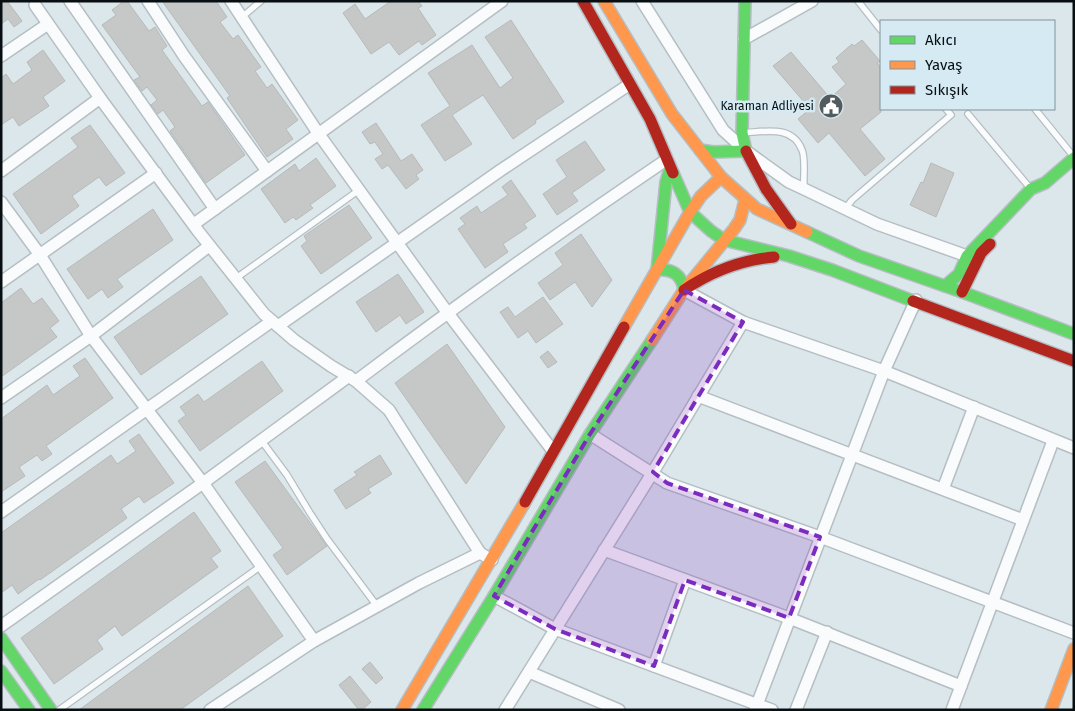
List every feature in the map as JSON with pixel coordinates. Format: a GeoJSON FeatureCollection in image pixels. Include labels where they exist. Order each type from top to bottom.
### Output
{"type":"FeatureCollection","features":[{"type":"Feature","properties":{"kind":"main road"},"geometry":{"type":"LineString","coordinates":[[583,1],[650,119],[690,212],[711,231],[724,240],[790,256],[916,300],[1074,361]]}},
{"type":"Feature","properties":{"kind":"main road"},"geometry":{"type":"LineString","coordinates":[[604,1],[672,114],[700,150],[727,171],[745,200],[757,209],[859,256],[1074,334]]}},
{"type":"Feature","properties":{"kind":"main road"},"geometry":{"type":"LineString","coordinates":[[423,710],[494,596],[590,434],[684,290],[740,220],[745,200],[746,176],[746,151],[742,132],[745,1]]}},
{"type":"Feature","properties":{"kind":"main road"},"geometry":{"type":"LineString","coordinates":[[700,150],[714,152],[746,151]]}},
{"type":"Feature","properties":{"kind":"main road"},"geometry":{"type":"LineString","coordinates":[[402,710],[492,560],[690,212],[701,196],[746,151]]}},
{"type":"Feature","properties":{"kind":"main road"},"geometry":{"type":"LineString","coordinates":[[746,151],[770,195],[793,226]]}},
{"type":"Feature","properties":{"kind":"main road"},"geometry":{"type":"LineString","coordinates":[[962,292],[981,253],[1045,183],[1074,157]]}},
{"type":"Feature","properties":{"kind":"main road"},"geometry":{"type":"LineString","coordinates":[[657,270],[668,164]]}},
{"type":"Feature","properties":{"kind":"main road"},"geometry":{"type":"LineString","coordinates":[[945,286],[959,274],[967,256],[1032,189],[1045,183]]}},
{"type":"Feature","properties":{"kind":"main road"},"geometry":{"type":"LineString","coordinates":[[684,290],[705,276],[734,263],[760,258],[790,256]]}},
{"type":"Feature","properties":{"kind":"main road"},"geometry":{"type":"LineString","coordinates":[[657,270],[666,268],[677,274],[682,281],[684,290]]}},
{"type":"Feature","properties":{"kind":"main road"},"geometry":{"type":"LineString","coordinates":[[1,638],[51,710]]}},
{"type":"Feature","properties":{"kind":"main road"},"geometry":{"type":"LineString","coordinates":[[1051,710],[1074,649]]}},
{"type":"Feature","properties":{"kind":"main road"},"geometry":{"type":"LineString","coordinates":[[1,671],[30,710]]}},
{"type":"Feature","properties":{"kind":"street"},"geometry":{"type":"LineString","coordinates":[[70,1],[215,209]]}},
{"type":"Feature","properties":{"kind":"street"},"geometry":{"type":"LineString","coordinates":[[148,1],[190,64],[267,171]]}},
{"type":"Feature","properties":{"kind":"street"},"geometry":{"type":"LineString","coordinates":[[231,1],[318,133],[447,312],[554,451]]}},
{"type":"Feature","properties":{"kind":"street"},"geometry":{"type":"LineString","coordinates":[[194,224],[502,1]]}},
{"type":"Feature","properties":{"kind":"street"},"geometry":{"type":"LineString","coordinates":[[642,1],[723,130],[746,151],[789,182],[804,190],[877,224],[967,256]]}},
{"type":"Feature","properties":{"kind":"street"},"geometry":{"type":"LineString","coordinates":[[744,39],[812,1]]}},
{"type":"Feature","properties":{"kind":"street"},"geometry":{"type":"LineString","coordinates":[[33,2],[100,98],[235,279],[264,314],[275,324],[294,340],[353,379],[390,410],[480,553],[492,560]]}},
{"type":"Feature","properties":{"kind":"street"},"geometry":{"type":"LineString","coordinates":[[1,56],[48,24]]}},
{"type":"Feature","properties":{"kind":"street"},"geometry":{"type":"LineString","coordinates":[[1,512],[147,408],[398,242],[501,170],[630,84]]}},
{"type":"Feature","properties":{"kind":"street"},"geometry":{"type":"LineString","coordinates":[[1,171],[100,98]]}},
{"type":"Feature","properties":{"kind":"street"},"geometry":{"type":"LineString","coordinates":[[1,626],[261,440],[353,379],[563,229],[668,164]]}},
{"type":"Feature","properties":{"kind":"street"},"geometry":{"type":"LineString","coordinates":[[1061,169],[1074,174]]}},
{"type":"Feature","properties":{"kind":"street"},"geometry":{"type":"LineString","coordinates":[[1,282],[156,174]]}},
{"type":"Feature","properties":{"kind":"street"},"geometry":{"type":"LineString","coordinates":[[1,202],[40,255],[91,336],[203,483],[314,641]]}},
{"type":"Feature","properties":{"kind":"street"},"geometry":{"type":"LineString","coordinates":[[1,398],[91,336],[209,246]]}},
{"type":"Feature","properties":{"kind":"street"},"geometry":{"type":"LineString","coordinates":[[684,290],[743,322],[884,371],[1074,448]]}},
{"type":"Feature","properties":{"kind":"street"},"geometry":{"type":"LineString","coordinates":[[756,707],[884,371],[916,300]]}},
{"type":"Feature","properties":{"kind":"street"},"geometry":{"type":"LineString","coordinates":[[505,710],[653,472],[743,322]]}},
{"type":"Feature","properties":{"kind":"street"},"geometry":{"type":"LineString","coordinates":[[698,396],[1023,520]]}},
{"type":"Feature","properties":{"kind":"street"},"geometry":{"type":"LineString","coordinates":[[943,489],[974,407]]}},
{"type":"Feature","properties":{"kind":"street"},"geometry":{"type":"LineString","coordinates":[[590,434],[653,472],[667,483],[820,537],[1074,633]]}},
{"type":"Feature","properties":{"kind":"street"},"geometry":{"type":"LineString","coordinates":[[952,710],[1053,441]]}},
{"type":"Feature","properties":{"kind":"street"},"geometry":{"type":"LineString","coordinates":[[604,550],[790,618],[961,686]]}},
{"type":"Feature","properties":{"kind":"street"},"geometry":{"type":"LineString","coordinates":[[210,710],[314,641],[480,553]]}},
{"type":"Feature","properties":{"kind":"street"},"geometry":{"type":"LineString","coordinates":[[654,666],[685,580]]}},
{"type":"Feature","properties":{"kind":"street"},"geometry":{"type":"LineString","coordinates":[[494,596],[555,629],[756,707],[772,710]]}},
{"type":"Feature","properties":{"kind":"street"},"geometry":{"type":"LineString","coordinates":[[796,710],[826,632]]}},
{"type":"Feature","properties":{"kind":"street"},"geometry":{"type":"LineString","coordinates":[[528,672],[619,710]]}},
{"type":"Feature","properties":{"kind":"lane"},"geometry":{"type":"LineString","coordinates":[[242,17],[261,1]]}},
{"type":"Feature","properties":{"kind":"lane"},"geometry":{"type":"LineString","coordinates":[[858,1],[880,29]]}},
{"type":"Feature","properties":{"kind":"lane"},"geometry":{"type":"LineString","coordinates":[[845,209],[852,200],[951,115],[947,110]]}},
{"type":"Feature","properties":{"kind":"lane"},"geometry":{"type":"LineString","coordinates":[[1036,110],[1074,157]]}},
{"type":"Feature","properties":{"kind":"lane"},"geometry":{"type":"LineString","coordinates":[[968,114],[1032,189]]}},
{"type":"Feature","properties":{"kind":"lane"},"geometry":{"type":"LineString","coordinates":[[742,132],[782,131],[793,137],[802,150],[804,190]]}},
{"type":"Feature","properties":{"kind":"lane"},"geometry":{"type":"LineString","coordinates":[[235,279],[359,190]]}},
{"type":"Feature","properties":{"kind":"lane"},"geometry":{"type":"LineString","coordinates":[[261,440],[287,475],[327,539],[377,606]]}},
{"type":"Feature","properties":{"kind":"lane"},"geometry":{"type":"LineString","coordinates":[[59,710],[261,566]]}},
{"type":"Feature","properties":{"kind":"highlighted area"},"geometry":{"type":"Polygon","coordinates":[[[684,290],[743,322],[653,472],[667,483],[820,537],[789,618],[685,580],[654,666],[555,629],[494,596],[590,434],[684,290]]]}},
{"type":"Feature","properties":{"kind":"building"},"geometry":{"type":"Polygon","coordinates":[[[1,1],[7,1],[22,21],[14,27],[8,19],[1,24],[1,1]]]}},
{"type":"Feature","properties":{"kind":"building"},"geometry":{"type":"Polygon","coordinates":[[[124,1],[127,1],[149,31],[155,27],[167,46],[162,50],[202,106],[208,102],[245,155],[206,183],[170,131],[175,127],[163,110],[158,114],[151,105],[157,100],[147,87],[142,91],[134,80],[140,77],[102,25],[116,15],[112,10],[124,1]]]}},
{"type":"Feature","properties":{"kind":"building"},"geometry":{"type":"Polygon","coordinates":[[[162,1],[216,1],[227,17],[220,22],[233,39],[238,35],[261,67],[255,71],[267,88],[272,84],[298,120],[286,129],[293,139],[267,157],[227,98],[230,96],[162,1]]]}},
{"type":"Feature","properties":{"kind":"building"},"geometry":{"type":"Polygon","coordinates":[[[391,1],[418,1],[422,6],[418,8],[436,35],[422,45],[419,41],[399,55],[389,42],[371,54],[343,13],[355,4],[365,19],[391,1]]]}},
{"type":"Feature","properties":{"kind":"building"},"geometry":{"type":"Polygon","coordinates":[[[511,20],[564,102],[535,121],[536,123],[513,139],[483,95],[452,115],[472,144],[445,161],[421,125],[450,106],[428,73],[472,45],[500,88],[513,78],[485,37],[511,20]]]}},
{"type":"Feature","properties":{"kind":"building","name":"Karaman Adliyesi"},"geometry":{"type":"Polygon","coordinates":[[[862,40],[880,61],[877,63],[880,67],[881,112],[860,129],[885,159],[865,176],[829,133],[818,143],[798,119],[810,109],[773,66],[791,52],[830,98],[846,84],[832,67],[839,62],[836,58],[852,44],[854,46],[862,40]]]}},
{"type":"Feature","properties":{"kind":"building"},"geometry":{"type":"Polygon","coordinates":[[[43,50],[65,81],[43,97],[49,106],[19,126],[13,117],[1,125],[1,78],[6,74],[13,84],[32,70],[27,62],[43,50]]]}},
{"type":"Feature","properties":{"kind":"building"},"geometry":{"type":"Polygon","coordinates":[[[376,123],[401,161],[412,154],[423,170],[416,175],[419,179],[406,189],[388,165],[382,169],[375,159],[383,154],[375,142],[370,144],[362,132],[376,123]]]}},
{"type":"Feature","properties":{"kind":"building"},"geometry":{"type":"Polygon","coordinates":[[[90,125],[125,173],[106,186],[99,177],[72,196],[79,206],[41,234],[13,194],[78,147],[71,138],[90,125]]]}},
{"type":"Feature","properties":{"kind":"building"},"geometry":{"type":"Polygon","coordinates":[[[585,141],[605,170],[572,193],[578,201],[557,215],[543,194],[567,177],[556,160],[585,141]]]}},
{"type":"Feature","properties":{"kind":"building"},"geometry":{"type":"Polygon","coordinates":[[[316,158],[336,186],[310,205],[313,208],[296,220],[293,217],[285,223],[261,189],[295,164],[299,171],[316,158]]]}},
{"type":"Feature","properties":{"kind":"building"},"geometry":{"type":"Polygon","coordinates":[[[931,163],[954,173],[936,217],[910,205],[921,182],[923,183],[931,163]]]}},
{"type":"Feature","properties":{"kind":"building"},"geometry":{"type":"Polygon","coordinates":[[[511,180],[536,216],[524,224],[527,228],[503,244],[508,252],[485,268],[458,229],[465,224],[460,218],[477,206],[481,213],[508,195],[502,187],[511,180]]]}},
{"type":"Feature","properties":{"kind":"building"},"geometry":{"type":"Polygon","coordinates":[[[349,205],[372,238],[321,274],[301,246],[307,241],[304,236],[349,205]]]}},
{"type":"Feature","properties":{"kind":"building"},"geometry":{"type":"Polygon","coordinates":[[[153,209],[173,240],[117,279],[123,287],[108,298],[102,289],[88,299],[67,269],[153,209]]]}},
{"type":"Feature","properties":{"kind":"building"},"geometry":{"type":"Polygon","coordinates":[[[581,234],[612,280],[592,307],[575,282],[550,300],[538,283],[563,265],[555,253],[581,234]]]}},
{"type":"Feature","properties":{"kind":"building"},"geometry":{"type":"Polygon","coordinates":[[[398,274],[424,312],[406,324],[400,315],[376,332],[356,302],[398,274]]]}},
{"type":"Feature","properties":{"kind":"building"},"geometry":{"type":"Polygon","coordinates":[[[201,276],[228,314],[141,375],[114,337],[201,276]]]}},
{"type":"Feature","properties":{"kind":"building"},"geometry":{"type":"Polygon","coordinates":[[[21,288],[33,304],[42,298],[59,321],[50,328],[57,337],[1,377],[1,303],[21,288]]]}},
{"type":"Feature","properties":{"kind":"building"},"geometry":{"type":"Polygon","coordinates":[[[543,297],[563,324],[536,343],[528,331],[518,338],[500,312],[508,307],[515,317],[543,297]]]}},
{"type":"Feature","properties":{"kind":"building"},"geometry":{"type":"Polygon","coordinates":[[[447,344],[505,427],[466,484],[395,383],[447,344]]]}},
{"type":"Feature","properties":{"kind":"building"},"geometry":{"type":"Polygon","coordinates":[[[548,351],[557,362],[548,368],[540,357],[548,351]]]}},
{"type":"Feature","properties":{"kind":"building"},"geometry":{"type":"Polygon","coordinates":[[[85,358],[113,398],[46,446],[52,454],[42,461],[37,455],[19,467],[25,476],[1,492],[1,419],[47,385],[53,395],[80,376],[73,366],[85,358]]]}},
{"type":"Feature","properties":{"kind":"building"},"geometry":{"type":"Polygon","coordinates":[[[262,361],[283,391],[200,451],[178,421],[186,415],[180,407],[198,394],[204,402],[262,361]]]}},
{"type":"Feature","properties":{"kind":"building"},"geometry":{"type":"Polygon","coordinates":[[[139,434],[174,483],[144,503],[139,496],[121,509],[127,518],[18,594],[12,585],[1,593],[1,533],[111,455],[117,464],[136,451],[129,441],[139,434]]]}},
{"type":"Feature","properties":{"kind":"building"},"geometry":{"type":"Polygon","coordinates":[[[380,455],[392,474],[368,489],[371,493],[346,509],[334,490],[357,475],[354,472],[380,455]]]}},
{"type":"Feature","properties":{"kind":"building"},"geometry":{"type":"Polygon","coordinates":[[[265,461],[327,546],[287,575],[273,555],[283,548],[235,482],[265,461]]]}},
{"type":"Feature","properties":{"kind":"building"},"geometry":{"type":"Polygon","coordinates":[[[194,512],[221,551],[211,558],[218,567],[122,636],[115,626],[97,640],[103,649],[54,684],[21,638],[194,512]]]}},
{"type":"Feature","properties":{"kind":"building"},"geometry":{"type":"Polygon","coordinates":[[[248,586],[283,636],[180,710],[79,710],[248,586]]]}},
{"type":"Feature","properties":{"kind":"building"},"geometry":{"type":"Polygon","coordinates":[[[370,662],[383,678],[376,684],[362,669],[370,662]]]}},
{"type":"Feature","properties":{"kind":"building"},"geometry":{"type":"Polygon","coordinates":[[[350,676],[371,702],[362,710],[359,710],[339,685],[350,676]]]}},
{"type":"Feature","properties":{"kind":"traffic: fast"},"geometry":{"type":"LineString","coordinates":[[745,1],[742,133],[746,151]]}},
{"type":"Feature","properties":{"kind":"traffic: fast"},"geometry":{"type":"LineString","coordinates":[[700,150],[713,152],[746,151]]}},
{"type":"Feature","properties":{"kind":"traffic: fast"},"geometry":{"type":"LineString","coordinates":[[945,286],[959,274],[967,256],[1031,189],[1045,183],[1074,158]]}},
{"type":"Feature","properties":{"kind":"traffic: fast"},"geometry":{"type":"LineString","coordinates":[[670,169],[666,182],[657,270],[672,271],[681,280],[684,290]]}},
{"type":"Feature","properties":{"kind":"traffic: fast"},"geometry":{"type":"LineString","coordinates":[[673,173],[690,212],[724,240],[789,256],[832,270],[913,301]]}},
{"type":"Feature","properties":{"kind":"traffic: fast"},"geometry":{"type":"LineString","coordinates":[[807,232],[859,256],[1074,334]]}},
{"type":"Feature","properties":{"kind":"traffic: fast"},"geometry":{"type":"LineString","coordinates":[[423,710],[494,596],[590,434],[652,340]]}},
{"type":"Feature","properties":{"kind":"traffic: fast"},"geometry":{"type":"LineString","coordinates":[[1,638],[51,710]]}},
{"type":"Feature","properties":{"kind":"traffic: fast"},"geometry":{"type":"LineString","coordinates":[[1,671],[29,710]]}},
{"type":"Feature","properties":{"kind":"traffic: slow"},"geometry":{"type":"LineString","coordinates":[[604,1],[672,114],[721,177],[757,209],[807,232]]}},
{"type":"Feature","properties":{"kind":"traffic: slow"},"geometry":{"type":"LineString","coordinates":[[624,327],[690,212],[701,196],[721,177]]}},
{"type":"Feature","properties":{"kind":"traffic: slow"},"geometry":{"type":"LineString","coordinates":[[652,340],[684,290],[740,220],[745,200]]}},
{"type":"Feature","properties":{"kind":"traffic: slow"},"geometry":{"type":"LineString","coordinates":[[402,710],[525,502]]}},
{"type":"Feature","properties":{"kind":"traffic: slow"},"geometry":{"type":"LineString","coordinates":[[1051,710],[1074,649]]}},
{"type":"Feature","properties":{"kind":"traffic: jam"},"geometry":{"type":"LineString","coordinates":[[583,1],[650,119],[673,173]]}},
{"type":"Feature","properties":{"kind":"traffic: jam"},"geometry":{"type":"LineString","coordinates":[[746,151],[766,189],[791,224]]}},
{"type":"Feature","properties":{"kind":"traffic: jam"},"geometry":{"type":"LineString","coordinates":[[962,292],[981,253],[990,244]]}},
{"type":"Feature","properties":{"kind":"traffic: jam"},"geometry":{"type":"LineString","coordinates":[[684,290],[716,272],[738,264],[774,257]]}},
{"type":"Feature","properties":{"kind":"traffic: jam"},"geometry":{"type":"LineString","coordinates":[[913,301],[1074,361]]}},
{"type":"Feature","properties":{"kind":"traffic: jam"},"geometry":{"type":"LineString","coordinates":[[525,502],[624,327]]}},
{"type":"Feature","properties":{"kind":"place","name":"Karaman Adliyesi"},"geometry":{"type":"Point","coordinates":[831,106]}}]}
